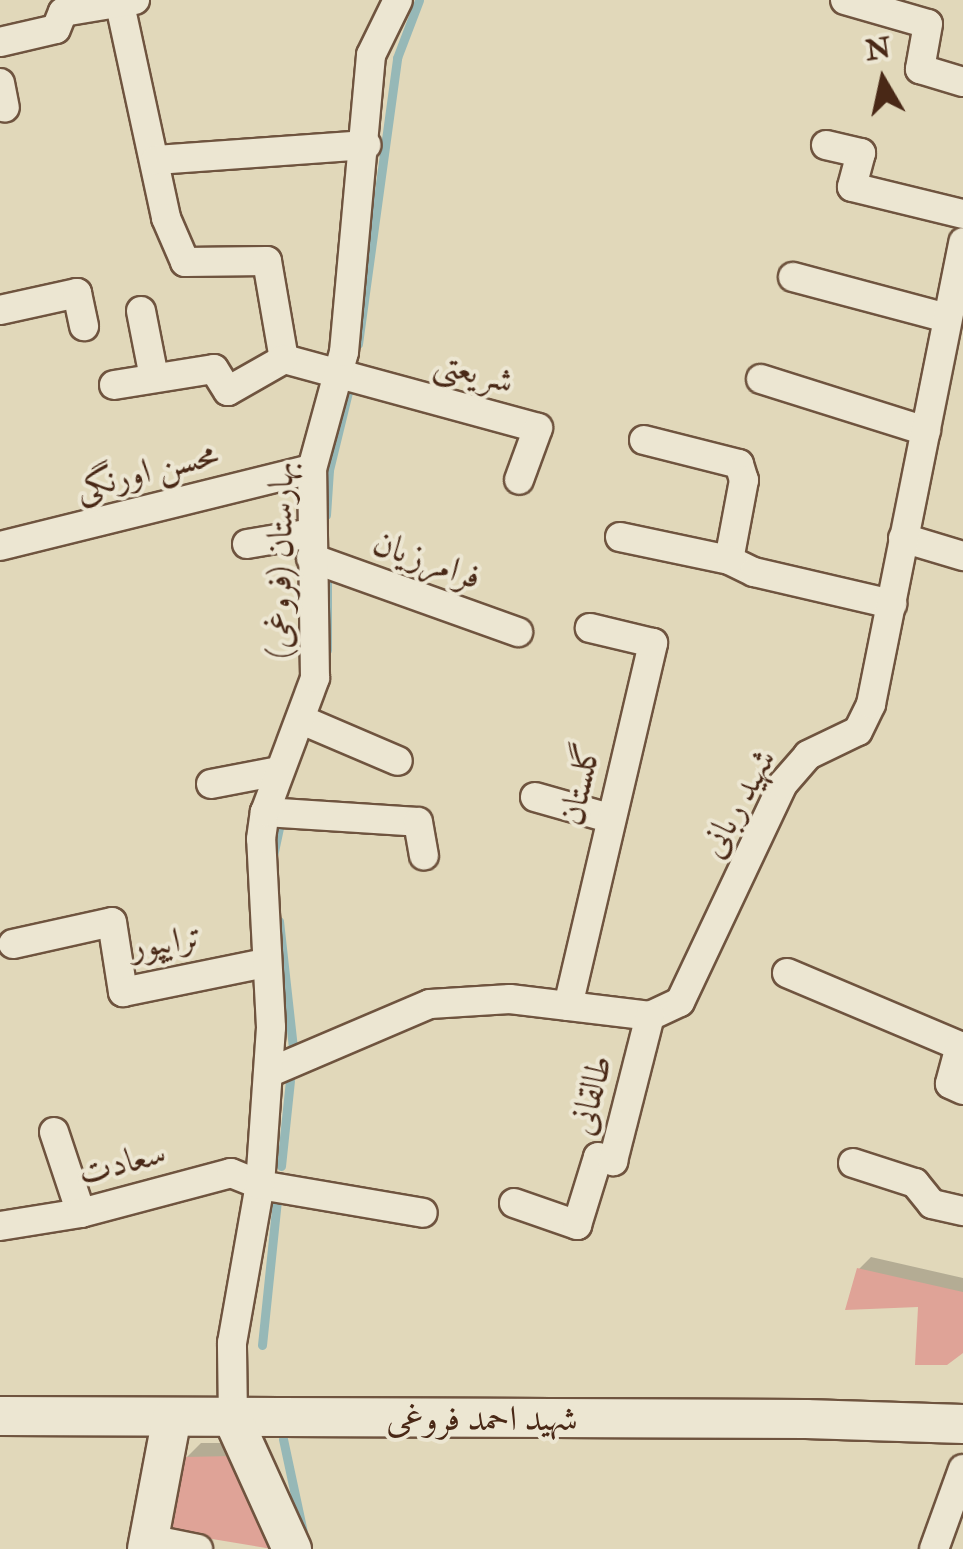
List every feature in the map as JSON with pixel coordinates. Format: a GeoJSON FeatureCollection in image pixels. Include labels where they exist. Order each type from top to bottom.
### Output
{"type":"FeatureCollection","features":[{"type":"Feature","properties":{"kind":"main road","name":"شهید احمد فروغی"},"geometry":{"type":"LineString","coordinates":[[0,1416],[806,1419],[963,1424]]}},
{"type":"Feature","properties":{"kind":"main road"},"geometry":{"type":"LineString","coordinates":[[148,1544],[172,1417]]}},
{"type":"Feature","properties":{"kind":"main road"},"geometry":{"type":"LineString","coordinates":[[234,1419],[292,1549]]}},
{"type":"Feature","properties":{"kind":"street","name":"بهارستان (فروغی)"},"geometry":{"type":"LineString","coordinates":[[234,1419],[232,1343],[260,1184],[271,1027],[261,839],[276,813],[279,771],[309,723],[316,678],[318,554],[312,469],[346,378],[372,56],[398,0]]}},
{"type":"Feature","properties":{"kind":"street"},"geometry":{"type":"LineString","coordinates":[[845,0],[928,24],[920,69],[963,82]]}},
{"type":"Feature","properties":{"kind":"street"},"geometry":{"type":"LineString","coordinates":[[0,42],[56,29],[62,12],[125,1],[166,218],[185,262],[267,262],[284,360]]}},
{"type":"Feature","properties":{"kind":"street"},"geometry":{"type":"LineString","coordinates":[[156,160],[366,145]]}},
{"type":"Feature","properties":{"kind":"street"},"geometry":{"type":"LineString","coordinates":[[826,145],[861,153],[852,187],[963,214]]}},
{"type":"Feature","properties":{"kind":"street"},"geometry":{"type":"LineString","coordinates":[[963,191],[963,200]]}},
{"type":"Feature","properties":{"kind":"street","name":"شهید ربانی"},"geometry":{"type":"LineString","coordinates":[[650,1016],[680,1002],[783,784],[808,755],[858,731],[870,704],[963,242]]}},
{"type":"Feature","properties":{"kind":"street"},"geometry":{"type":"LineString","coordinates":[[793,276],[947,318]]}},
{"type":"Feature","properties":{"kind":"street"},"geometry":{"type":"LineString","coordinates":[[0,310],[77,293],[84,326]]}},
{"type":"Feature","properties":{"kind":"street"},"geometry":{"type":"LineString","coordinates":[[141,311],[154,377]]}},
{"type":"Feature","properties":{"kind":"street"},"geometry":{"type":"LineString","coordinates":[[114,384],[214,369],[228,391],[284,360],[346,378]]}},
{"type":"Feature","properties":{"kind":"street","name":"شریعتی"},"geometry":{"type":"LineString","coordinates":[[346,378],[538,428],[519,480]]}},
{"type":"Feature","properties":{"kind":"street"},"geometry":{"type":"LineString","coordinates":[[760,379],[926,431]]}},
{"type":"Feature","properties":{"kind":"street"},"geometry":{"type":"LineString","coordinates":[[644,440],[739,464],[744,480],[729,560]]}},
{"type":"Feature","properties":{"kind":"street","name":"محسن اورنگی"},"geometry":{"type":"LineString","coordinates":[[0,546],[312,469]]}},
{"type":"Feature","properties":{"kind":"street"},"geometry":{"type":"LineString","coordinates":[[620,537],[729,560],[754,572],[892,604]]}},
{"type":"Feature","properties":{"kind":"street"},"geometry":{"type":"LineString","coordinates":[[904,538],[963,556]]}},
{"type":"Feature","properties":{"kind":"street"},"geometry":{"type":"LineString","coordinates":[[247,544],[318,554]]}},
{"type":"Feature","properties":{"kind":"street","name":"فرامرزیان"},"geometry":{"type":"LineString","coordinates":[[318,554],[518,632]]}},
{"type":"Feature","properties":{"kind":"street","name":"گلستان"},"geometry":{"type":"LineString","coordinates":[[568,1006],[652,643],[590,628]]}},
{"type":"Feature","properties":{"kind":"street"},"geometry":{"type":"LineString","coordinates":[[309,723],[398,762]]}},
{"type":"Feature","properties":{"kind":"street"},"geometry":{"type":"LineString","coordinates":[[210,784],[279,771]]}},
{"type":"Feature","properties":{"kind":"street"},"geometry":{"type":"LineString","coordinates":[[535,797],[610,818]]}},
{"type":"Feature","properties":{"kind":"street"},"geometry":{"type":"LineString","coordinates":[[276,813],[418,822],[424,855]]}},
{"type":"Feature","properties":{"kind":"street","name":"ترایپور"},"geometry":{"type":"LineString","coordinates":[[13,944],[112,922],[123,992],[265,963]]}},
{"type":"Feature","properties":{"kind":"street"},"geometry":{"type":"LineString","coordinates":[[787,973],[960,1046],[950,1084],[963,1090]]}},
{"type":"Feature","properties":{"kind":"street"},"geometry":{"type":"LineString","coordinates":[[268,1073],[430,1004],[510,999],[650,1016]]}},
{"type":"Feature","properties":{"kind":"street","name":"طالقانی"},"geometry":{"type":"LineString","coordinates":[[514,1202],[577,1225],[598,1157],[612,1161],[650,1016]]}},
{"type":"Feature","properties":{"kind":"street"},"geometry":{"type":"LineString","coordinates":[[54,1132],[81,1213]]}},
{"type":"Feature","properties":{"kind":"street"},"geometry":{"type":"LineString","coordinates":[[854,1162],[916,1182],[932,1204],[963,1211]]}},
{"type":"Feature","properties":{"kind":"street","name":"سعادت"},"geometry":{"type":"LineString","coordinates":[[0,1226],[81,1213],[231,1173],[260,1184],[423,1213]]}},
{"type":"Feature","properties":{"kind":"street"},"geometry":{"type":"LineString","coordinates":[[934,1549],[963,1469]]}},
{"type":"Feature","properties":{"kind":"street"},"geometry":{"type":"LineString","coordinates":[[148,1544],[198,1549]]}},
{"type":"Feature","properties":{"kind":"building"},"geometry":{"type":"Polygon","coordinates":[[[857,1268],[963,1292],[963,1353],[947,1365],[915,1365],[918,1307],[845,1310],[857,1268]]]}},
{"type":"Feature","properties":{"kind":"building"},"geometry":{"type":"Polygon","coordinates":[[[233,1456],[272,1549],[170,1532],[183,1457],[233,1456]]]}},
{"type":"Feature","properties":{"kind":"waterway"},"geometry":{"type":"LineString","coordinates":[[358,344],[397,58],[419,0]]}},
{"type":"Feature","properties":{"kind":"waterway"},"geometry":{"type":"LineString","coordinates":[[326,515],[329,470],[350,384]]}},
{"type":"Feature","properties":{"kind":"waterway"},"geometry":{"type":"LineString","coordinates":[[327,576],[327,650]]}},
{"type":"Feature","properties":{"kind":"waterway"},"geometry":{"type":"LineString","coordinates":[[273,856],[281,818]]}},
{"type":"Feature","properties":{"kind":"waterway"},"geometry":{"type":"LineString","coordinates":[[279,921],[293,1048]]}},
{"type":"Feature","properties":{"kind":"waterway"},"geometry":{"type":"LineString","coordinates":[[281,1166],[290,1080]]}},
{"type":"Feature","properties":{"kind":"waterway"},"geometry":{"type":"LineString","coordinates":[[262,1345],[277,1201]]}},
{"type":"Feature","properties":{"kind":"waterway"},"geometry":{"type":"LineString","coordinates":[[283,1439],[303,1532]]}}]}
